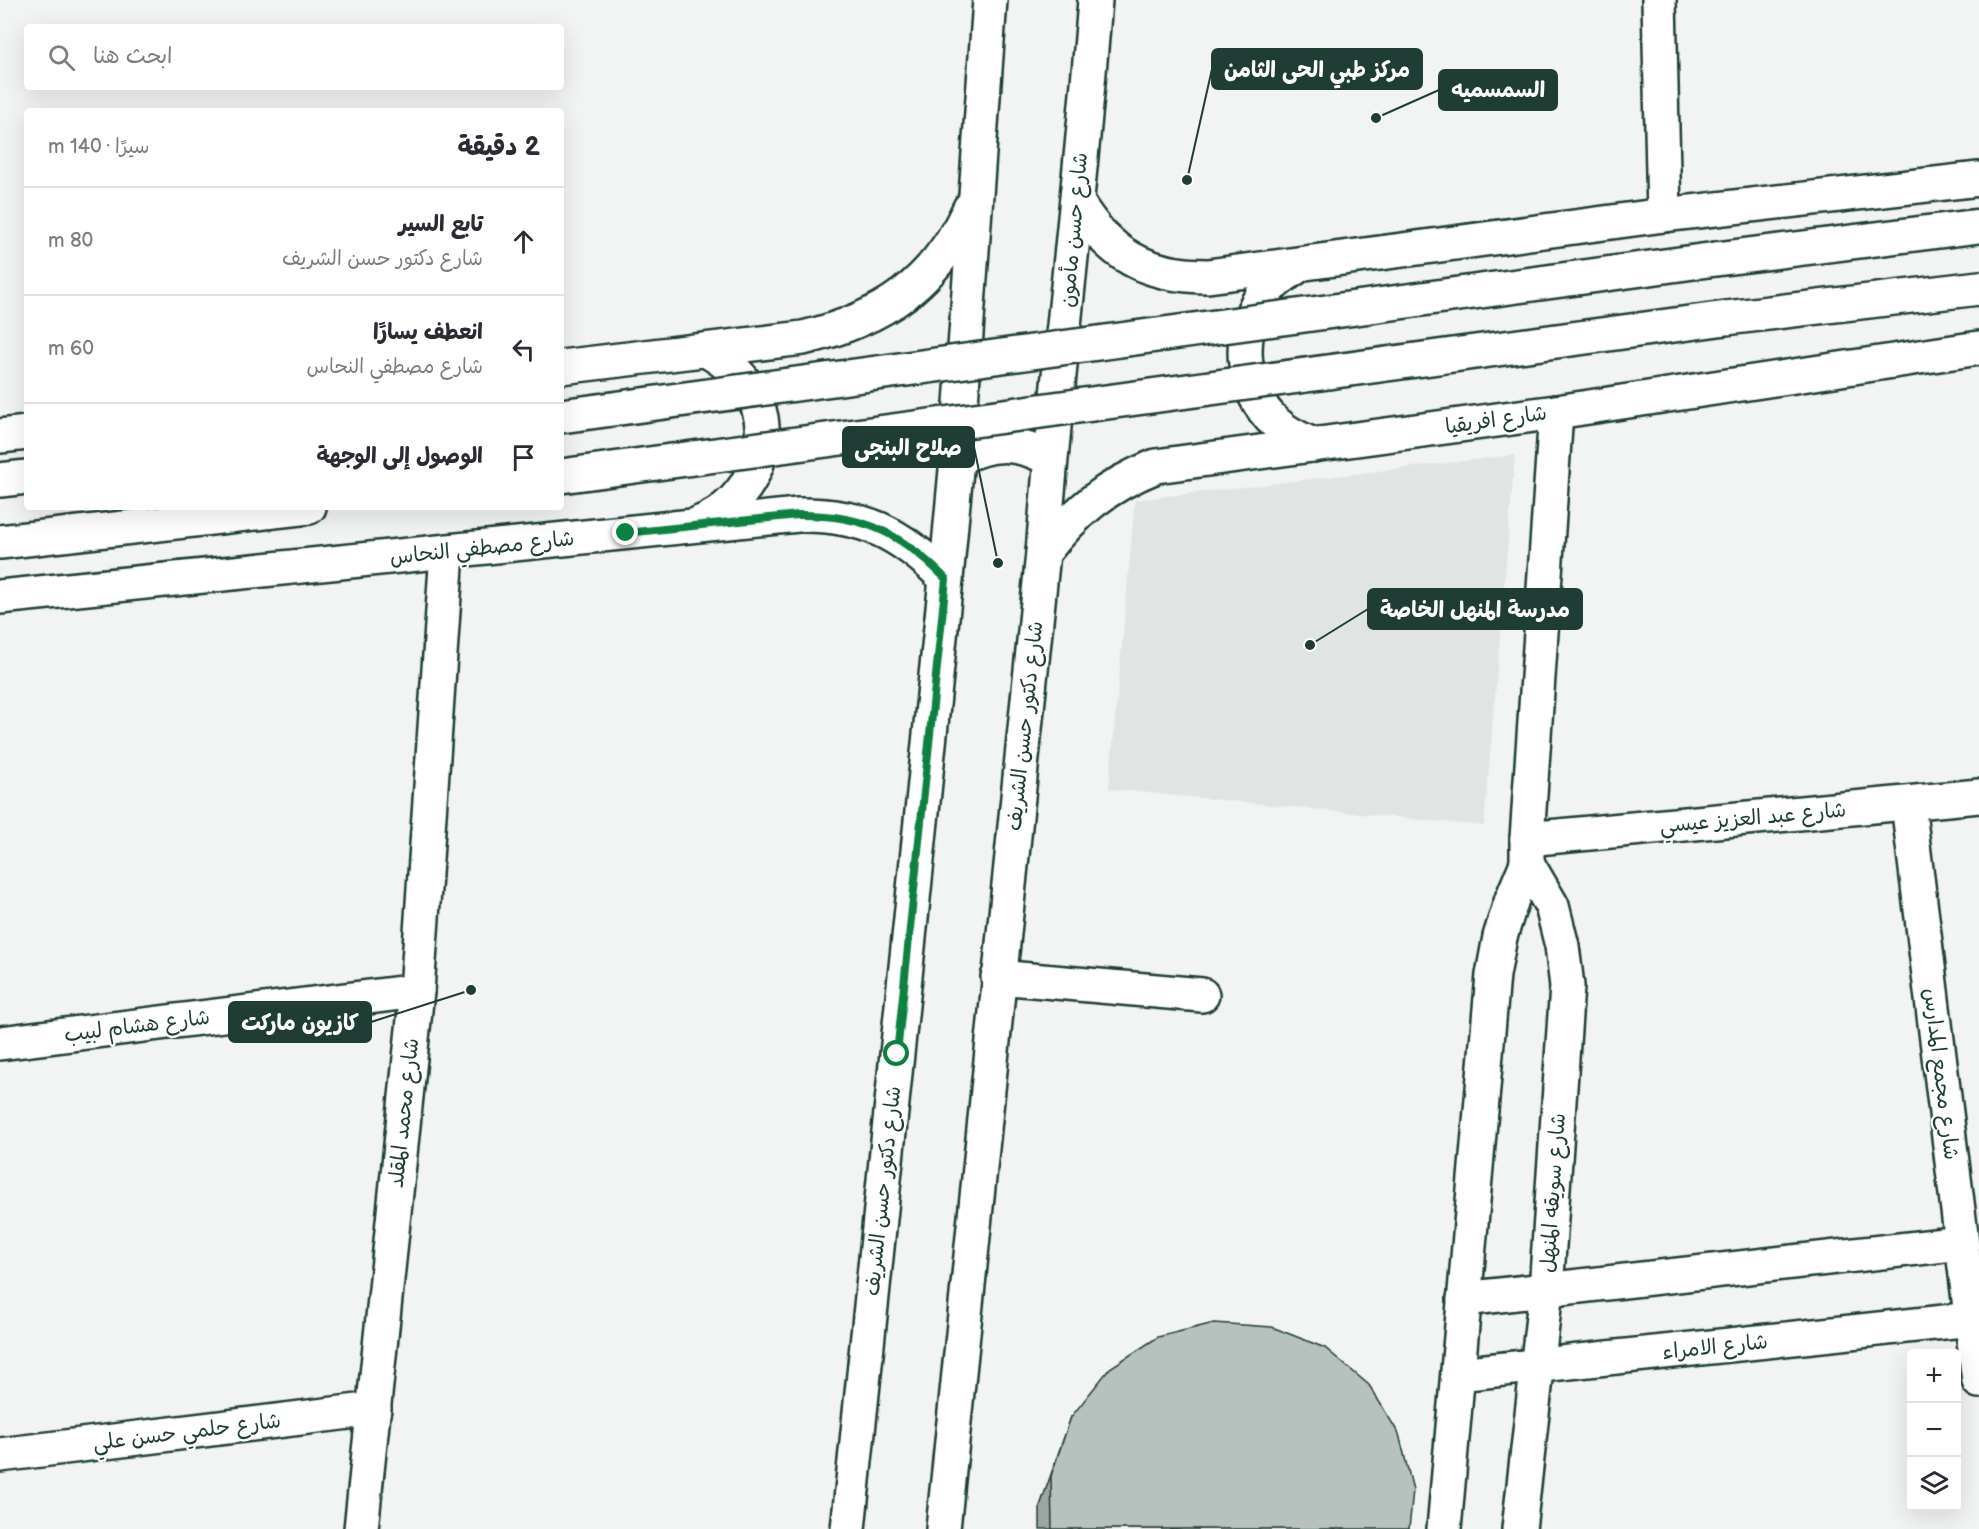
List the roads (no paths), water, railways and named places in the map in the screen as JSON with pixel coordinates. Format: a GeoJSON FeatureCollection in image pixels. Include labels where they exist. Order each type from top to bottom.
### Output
{"type":"FeatureCollection","features":[{"type":"Feature","properties":{"kind":"main road"},"geometry":{"type":"LineString","coordinates":[[957,459],[990,0]]}},
{"type":"Feature","properties":{"kind":"main road","name":"شارع حسن مأمون"},"geometry":{"type":"LineString","coordinates":[[1050,459],[1065,330],[1095,0]]}},
{"type":"Feature","properties":{"kind":"main road"},"geometry":{"type":"LineString","coordinates":[[1659,0],[1664,215]]}},
{"type":"Feature","properties":{"kind":"main road"},"geometry":{"type":"LineString","coordinates":[[1077,202],[1089,222],[1104,239],[1122,254],[1142,266],[1163,273],[1208,276],[1664,215],[1979,179]]}},
{"type":"Feature","properties":{"kind":"main road"},"geometry":{"type":"LineString","coordinates":[[564,367],[803,338],[835,330],[873,314],[917,284],[960,230],[975,199]]}},
{"type":"Feature","properties":{"kind":"main road"},"geometry":{"type":"LineString","coordinates":[[564,416],[1716,259],[1979,226]]}},
{"type":"Feature","properties":{"kind":"main road"},"geometry":{"type":"LineString","coordinates":[[1300,264],[1267,290],[1255,308],[1244,348],[1246,370],[1252,390],[1262,409],[1285,431],[1313,445]]}},
{"type":"Feature","properties":{"kind":"main road"},"geometry":{"type":"LineString","coordinates":[[564,476],[1726,318],[1979,288]]}},
{"type":"Feature","properties":{"kind":"main road"},"geometry":{"type":"LineString","coordinates":[[966,322],[985,342],[1012,351],[1027,351],[1041,347],[1054,340],[1065,330]]}},
{"type":"Feature","properties":{"kind":"main road","name":"شارع افريقيا"},"geometry":{"type":"LineString","coordinates":[[1043,553],[1064,526],[1088,503],[1132,476],[1156,466],[1556,412],[1979,348]]}},
{"type":"Feature","properties":{"kind":"main road"},"geometry":{"type":"LineString","coordinates":[[693,526],[730,507],[744,491],[754,473],[761,442],[759,411],[752,392],[740,375],[724,360],[706,350]]}},
{"type":"Feature","properties":{"kind":"main road"},"geometry":{"type":"LineString","coordinates":[[1444,1529],[1493,975],[1500,937],[1527,851],[1556,412]]}},
{"type":"Feature","properties":{"kind":"main road"},"geometry":{"type":"LineString","coordinates":[[0,436],[24,432]]}},
{"type":"Feature","properties":{"kind":"main road"},"geometry":{"type":"LineString","coordinates":[[957,459],[991,446],[1009,445],[1023,447],[1050,459]]}},
{"type":"Feature","properties":{"kind":"main road","name":"شارع دكتور حسن الشريف"},"geometry":{"type":"LineString","coordinates":[[848,1529],[957,459]]}},
{"type":"Feature","properties":{"kind":"main road","name":"شارع دكتور حسن الشريف"},"geometry":{"type":"LineString","coordinates":[[943,1529],[1043,553],[1050,459]]}},
{"type":"Feature","properties":{"kind":"main road"},"geometry":{"type":"LineString","coordinates":[[0,480],[24,477]]}},
{"type":"Feature","properties":{"kind":"main road"},"geometry":{"type":"LineString","coordinates":[[0,542],[283,510]]}},
{"type":"Feature","properties":{"kind":"main road","name":"شارع مصطفي النحاس"},"geometry":{"type":"LineString","coordinates":[[0,597],[798,515],[847,518],[870,525],[898,538],[924,556],[946,579]]}},
{"type":"Feature","properties":{"kind":"main road","name":"شارع محمد المقلد"},"geometry":{"type":"LineString","coordinates":[[361,1529],[417,991],[447,552]]}},
{"type":"Feature","properties":{"kind":"main road","name":"شارع عبد العزيز عيسي"},"geometry":{"type":"LineString","coordinates":[[1527,851],[1979,796]]}},
{"type":"Feature","properties":{"kind":"main road","name":"شارع مجمع المدارس"},"geometry":{"type":"LineString","coordinates":[[1908,804],[1979,1381]]}},
{"type":"Feature","properties":{"kind":"main road","name":"شارع سويقه المنهل"},"geometry":{"type":"LineString","coordinates":[[1519,1529],[1546,1290],[1567,986],[1562,945],[1552,906],[1527,851]]}},
{"type":"Feature","properties":{"kind":"main road"},"geometry":{"type":"LineString","coordinates":[[998,977],[1202,995]]}},
{"type":"Feature","properties":{"kind":"main road","name":"شارع هشام لبيب"},"geometry":{"type":"LineString","coordinates":[[0,1043],[417,991]]}},
{"type":"Feature","properties":{"kind":"main road"},"geometry":{"type":"LineString","coordinates":[[1464,1299],[1962,1243]]}},
{"type":"Feature","properties":{"kind":"main road","name":"شارع الامراء"},"geometry":{"type":"LineString","coordinates":[[1458,1374],[1972,1319]]}},
{"type":"Feature","properties":{"kind":"main road","name":"شارع حلمي حسن علي"},"geometry":{"type":"LineString","coordinates":[[0,1455],[374,1409]]}},
{"type":"Feature","properties":{"kind":"place","name":"السمسميه"},"geometry":{"type":"Point","coordinates":[1376,118]}},
{"type":"Feature","properties":{"kind":"place","name":"مركز طبي الحى الثامن"},"geometry":{"type":"Point","coordinates":[1187,180]}},
{"type":"Feature","properties":{"kind":"place","name":"صلاح البنجى"},"geometry":{"type":"Point","coordinates":[998,563]}},
{"type":"Feature","properties":{"kind":"place","name":"مدرسة المنهل الخاصة"},"geometry":{"type":"Point","coordinates":[1310,645]}},
{"type":"Feature","properties":{"kind":"place","name":"كازيون ماركت"},"geometry":{"type":"Point","coordinates":[471,990]}}]}
